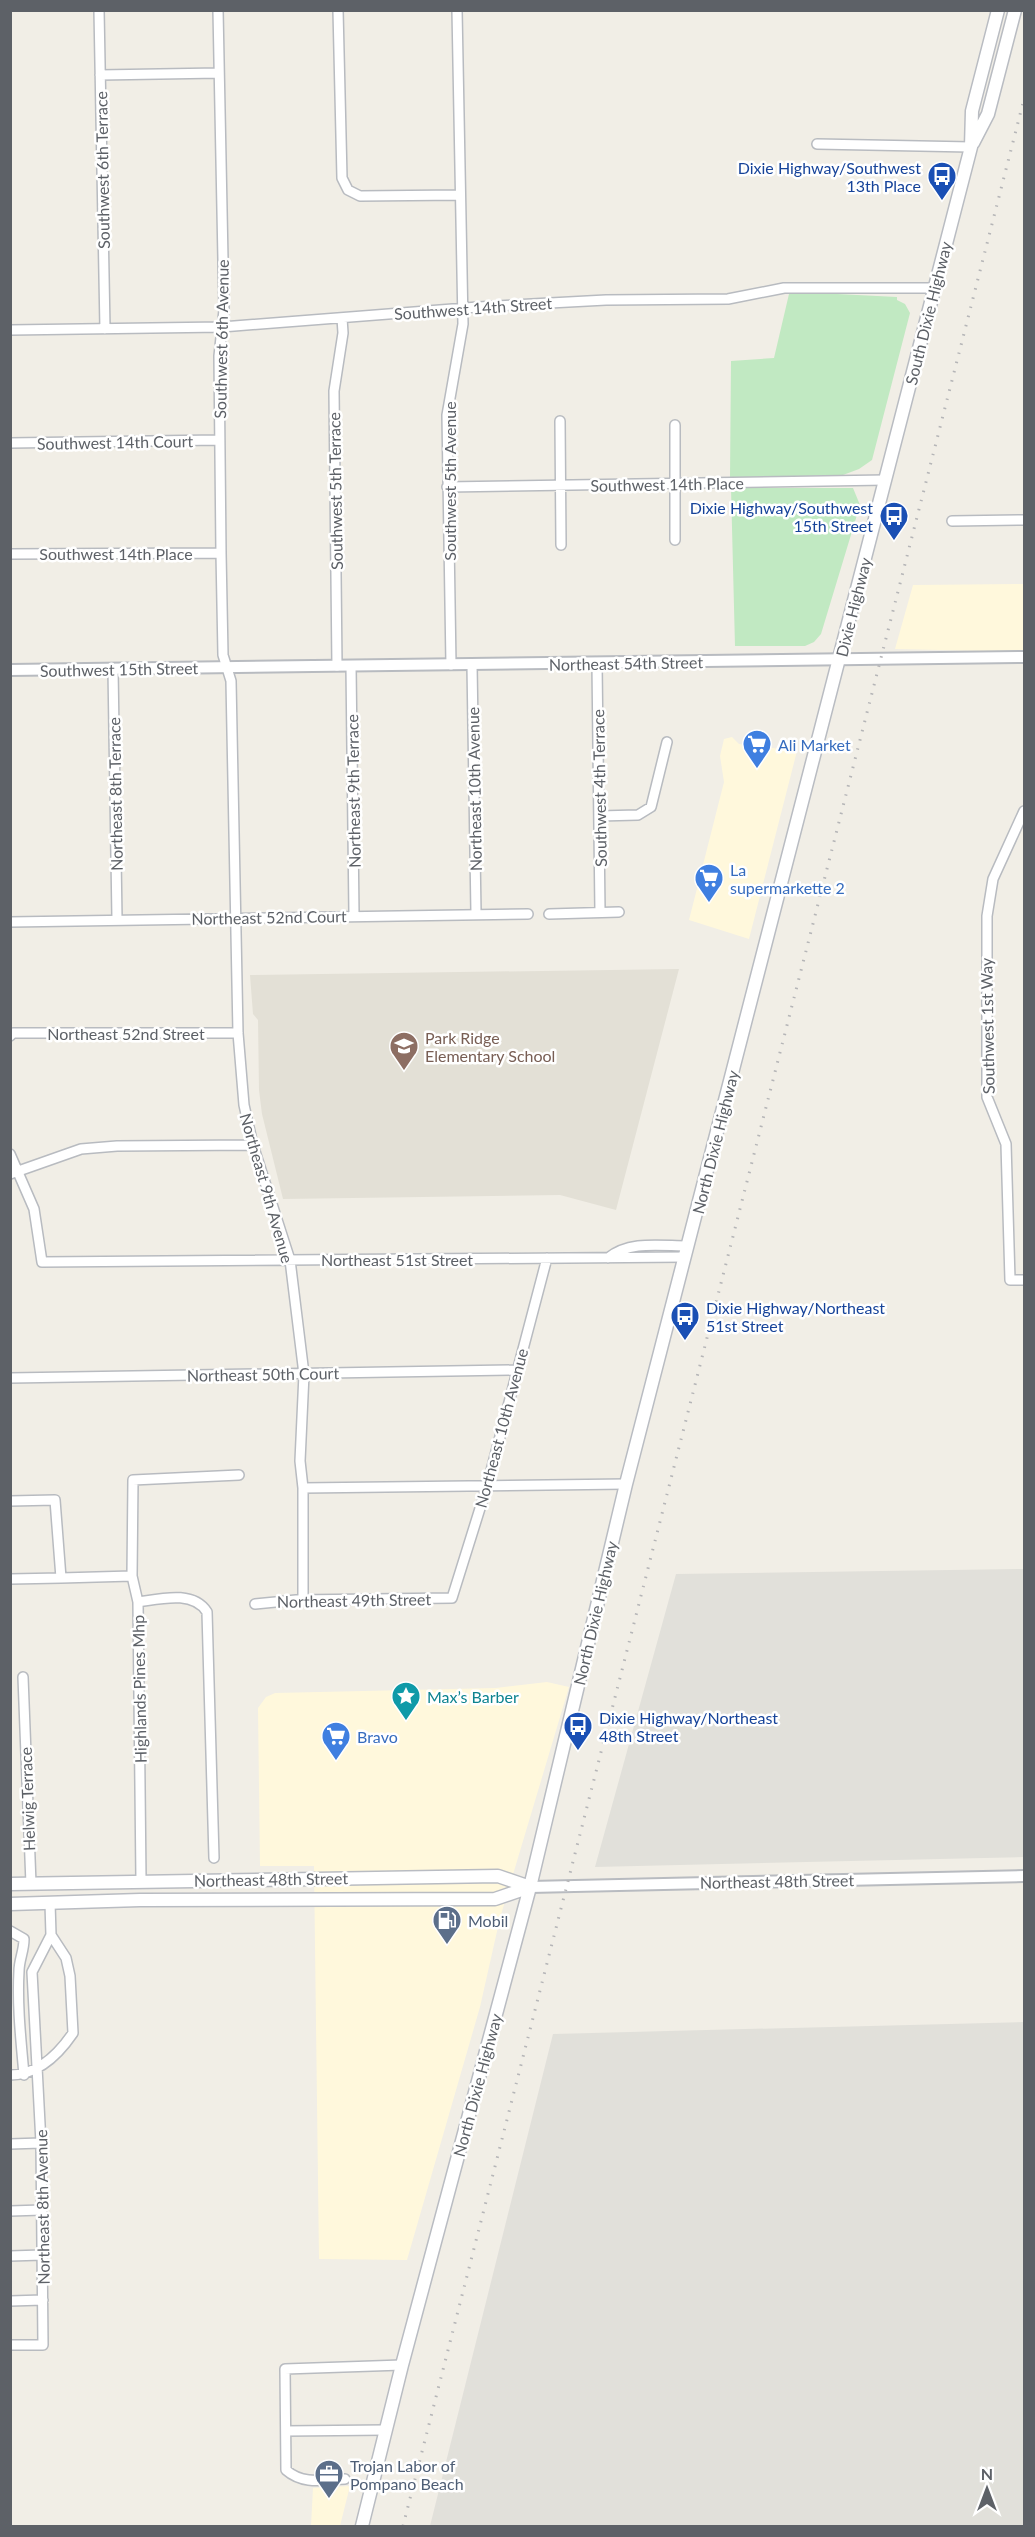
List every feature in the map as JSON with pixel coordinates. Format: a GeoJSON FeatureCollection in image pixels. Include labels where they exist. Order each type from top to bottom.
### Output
{"type":"FeatureCollection","features":[{"type":"Feature","properties":{"kind":"main road","name":"South Dixie Highway"},"geometry":{"type":"LineString","coordinates":[[886,480],[971,147],[972,111],[998,10]]}},
{"type":"Feature","properties":{"kind":"main road","name":"South Dixie Highway"},"geometry":{"type":"LineString","coordinates":[[971,147],[988,114],[1014,10]]}},
{"type":"Feature","properties":{"kind":"main road","name":"Dixie Highway"},"geometry":{"type":"LineString","coordinates":[[820,735],[886,480]]}},
{"type":"Feature","properties":{"kind":"main road","name":"North Dixie Highway"},"geometry":{"type":"LineString","coordinates":[[362,2526],[402,2365],[530,1887],[626,1484],[820,735]]}},
{"type":"Feature","properties":{"kind":"main road","name":"Northeast 48th Street"},"geometry":{"type":"LineString","coordinates":[[10,1884],[141,1880],[498,1876],[530,1887]]}},
{"type":"Feature","properties":{"kind":"main road"},"geometry":{"type":"LineString","coordinates":[[50,1903],[56,1893],[64,1889],[146,1887],[167,1880]]}},
{"type":"Feature","properties":{"kind":"main road","name":"Northeast 48th Street"},"geometry":{"type":"LineString","coordinates":[[10,1904],[495,1899],[530,1887]]}},
{"type":"Feature","properties":{"kind":"street","name":"Southwest 6th Terrace"},"geometry":{"type":"LineString","coordinates":[[99,10],[105,329]]}},
{"type":"Feature","properties":{"kind":"street","name":"Southwest 6th Avenue"},"geometry":{"type":"LineString","coordinates":[[218,10],[224,310],[219,440],[220,553],[224,656],[228,667]]}},
{"type":"Feature","properties":{"kind":"street"},"geometry":{"type":"LineString","coordinates":[[338,10],[342,178],[348,190],[360,196],[460,195]]}},
{"type":"Feature","properties":{"kind":"street","name":"Southwest 5th Avenue"},"geometry":{"type":"LineString","coordinates":[[451,665],[447,415],[461,341],[463,308],[457,10]]}},
{"type":"Feature","properties":{"kind":"street"},"geometry":{"type":"LineString","coordinates":[[100,75],[219,72]]}},
{"type":"Feature","properties":{"kind":"street"},"geometry":{"type":"LineString","coordinates":[[817,144],[971,147]]}},
{"type":"Feature","properties":{"kind":"street","name":"Southwest 14th Street"},"geometry":{"type":"LineString","coordinates":[[10,330],[222,327],[463,308],[606,300],[728,299],[784,288],[935,288]]}},
{"type":"Feature","properties":{"kind":"street","name":"Southwest 5th Terrace"},"geometry":{"type":"LineString","coordinates":[[337,666],[334,391],[343,333],[342,318]]}},
{"type":"Feature","properties":{"kind":"street"},"geometry":{"type":"LineString","coordinates":[[560,421],[561,545]]}},
{"type":"Feature","properties":{"kind":"street"},"geometry":{"type":"LineString","coordinates":[[675,425],[675,540]]}},
{"type":"Feature","properties":{"kind":"street","name":"Southwest 14th Court"},"geometry":{"type":"LineString","coordinates":[[10,443],[219,440]]}},
{"type":"Feature","properties":{"kind":"street","name":"Southwest 14th Place"},"geometry":{"type":"LineString","coordinates":[[447,487],[886,480]]}},
{"type":"Feature","properties":{"kind":"street"},"geometry":{"type":"LineString","coordinates":[[952,521],[1024,520]]}},
{"type":"Feature","properties":{"kind":"street","name":"Southwest 14th Place"},"geometry":{"type":"LineString","coordinates":[[10,554],[220,553]]}},
{"type":"Feature","properties":{"kind":"street","name":"Northeast 54th Street"},"geometry":{"type":"LineString","coordinates":[[228,667],[1024,657]]}},
{"type":"Feature","properties":{"kind":"street","name":"Southwest 4th Terrace"},"geometry":{"type":"LineString","coordinates":[[597,663],[600,912]]}},
{"type":"Feature","properties":{"kind":"street","name":"Northeast 10th Avenue"},"geometry":{"type":"LineString","coordinates":[[472,665],[476,914]]}},
{"type":"Feature","properties":{"kind":"street","name":"Northeast 9th Terrace"},"geometry":{"type":"LineString","coordinates":[[351,666],[354,915]]}},
{"type":"Feature","properties":{"kind":"street","name":"Southwest 15th Street"},"geometry":{"type":"LineString","coordinates":[[10,670],[228,667]]}},
{"type":"Feature","properties":{"kind":"street","name":"Northeast 9th Avenue"},"geometry":{"type":"LineString","coordinates":[[228,667],[231,681],[238,1033],[244,1105],[253,1145],[290,1260],[304,1374],[300,1461],[303,1488],[303,1600]]}},
{"type":"Feature","properties":{"kind":"street","name":"Northeast 8th Terrace"},"geometry":{"type":"LineString","coordinates":[[113,669],[117,919]]}},
{"type":"Feature","properties":{"kind":"street"},"geometry":{"type":"LineString","coordinates":[[599,816],[638,815],[651,807],[666,742]]}},
{"type":"Feature","properties":{"kind":"street","name":"Southwest 1st Way"},"geometry":{"type":"LineString","coordinates":[[1024,811],[993,879],[987,916],[987,1097],[1006,1144],[1010,1280],[1024,1280]]}},
{"type":"Feature","properties":{"kind":"street"},"geometry":{"type":"LineString","coordinates":[[549,914],[619,912]]}},
{"type":"Feature","properties":{"kind":"street","name":"Northeast 52nd Court"},"geometry":{"type":"LineString","coordinates":[[10,922],[528,914]]}},
{"type":"Feature","properties":{"kind":"street","name":"Northeast 52nd Street"},"geometry":{"type":"LineString","coordinates":[[12,1035],[238,1033]]}},
{"type":"Feature","properties":{"kind":"street"},"geometry":{"type":"LineString","coordinates":[[10,1154],[14,1173],[81,1149],[117,1146],[253,1145]]}},
{"type":"Feature","properties":{"kind":"street","name":"Northeast 51st Street"},"geometry":{"type":"LineString","coordinates":[[14,1173],[34,1209],[42,1262],[608,1258],[619,1249],[636,1245],[686,1252]]}},
{"type":"Feature","properties":{"kind":"street","name":"Northeast 10th Avenue"},"geometry":{"type":"LineString","coordinates":[[452,1598],[486,1486],[547,1258]]}},
{"type":"Feature","properties":{"kind":"street","name":"Northeast 50th Court"},"geometry":{"type":"LineString","coordinates":[[10,1377],[516,1370]]}},
{"type":"Feature","properties":{"kind":"street"},"geometry":{"type":"LineString","coordinates":[[138,1602],[132,1576],[133,1480],[239,1475]]}},
{"type":"Feature","properties":{"kind":"street"},"geometry":{"type":"LineString","coordinates":[[303,1488],[626,1484]]}},
{"type":"Feature","properties":{"kind":"street"},"geometry":{"type":"LineString","coordinates":[[10,1501],[55,1500],[61,1578]]}},
{"type":"Feature","properties":{"kind":"street"},"geometry":{"type":"LineString","coordinates":[[10,1579],[132,1576]]}},
{"type":"Feature","properties":{"kind":"street","name":"Northeast 49th Street"},"geometry":{"type":"LineString","coordinates":[[255,1604],[303,1600],[452,1598]]}},
{"type":"Feature","properties":{"kind":"street","name":"Highlands Pines Mhp"},"geometry":{"type":"LineString","coordinates":[[141,1880],[138,1602],[192,1599],[202,1604],[207,1612],[214,1858]]}},
{"type":"Feature","properties":{"kind":"street","name":"Helwig Terrace"},"geometry":{"type":"LineString","coordinates":[[23,1677],[31,1884]]}},
{"type":"Feature","properties":{"kind":"street","name":"Northeast 48th Street"},"geometry":{"type":"LineString","coordinates":[[530,1887],[1024,1876]]}},
{"type":"Feature","properties":{"kind":"street","name":"Northeast 8th Avenue"},"geometry":{"type":"LineString","coordinates":[[10,2345],[43,2345],[41,2143],[32,1972],[51,1935],[50,1903]]}},
{"type":"Feature","properties":{"kind":"street"},"geometry":{"type":"LineString","coordinates":[[11,1931],[24,1939],[24,1952],[19,1968],[14,2009],[24,2075]]}},
{"type":"Feature","properties":{"kind":"street","name":"Northeast 8th Avenue"},"geometry":{"type":"LineString","coordinates":[[38,2070],[73,2033],[70,1976],[66,1958],[51,1935]]}},
{"type":"Feature","properties":{"kind":"street"},"geometry":{"type":"LineString","coordinates":[[10,2075],[24,2075],[38,2070]]}},
{"type":"Feature","properties":{"kind":"street"},"geometry":{"type":"LineString","coordinates":[[10,2144],[41,2143]]}},
{"type":"Feature","properties":{"kind":"street"},"geometry":{"type":"LineString","coordinates":[[10,2211],[42,2210]]}},
{"type":"Feature","properties":{"kind":"street"},"geometry":{"type":"LineString","coordinates":[[10,2256],[42,2255]]}},
{"type":"Feature","properties":{"kind":"street"},"geometry":{"type":"LineString","coordinates":[[10,2301],[43,2300]]}},
{"type":"Feature","properties":{"kind":"street"},"geometry":{"type":"LineString","coordinates":[[345,2479],[309,2481],[296,2479],[286,2470],[285,2369],[402,2365]]}},
{"type":"Feature","properties":{"kind":"street"},"geometry":{"type":"LineString","coordinates":[[286,2431],[386,2430]]}},
{"type":"Feature","properties":{"kind":"shaded area"},"geometry":{"type":"Polygon","coordinates":[[[1024,584],[1024,652],[895,649],[913,585],[1024,584]]]}},
{"type":"Feature","properties":{"kind":"shaded area"},"geometry":{"type":"Polygon","coordinates":[[[732,737],[739,744],[797,751],[749,939],[689,920],[724,782],[720,756],[724,739],[732,737]]]}},
{"type":"Feature","properties":{"kind":"shaded area"},"geometry":{"type":"Polygon","coordinates":[[[679,969],[616,1210],[560,1195],[283,1199],[262,1114],[259,1090],[258,1020],[253,1014],[250,975],[679,969]]]}},
{"type":"Feature","properties":{"kind":"shaded area"},"geometry":{"type":"Polygon","coordinates":[[[1024,1569],[1024,1857],[595,1867],[676,1574],[1024,1569]]]}},
{"type":"Feature","properties":{"kind":"shaded area"},"geometry":{"type":"Polygon","coordinates":[[[547,1682],[569,1687],[500,1918],[480,2007],[407,2260],[319,2259],[314,1866],[260,1866],[258,1708],[266,1697],[275,1693],[496,1688],[547,1682]]]}},
{"type":"Feature","properties":{"kind":"shaded area"},"geometry":{"type":"Polygon","coordinates":[[[1024,2022],[1024,2526],[430,2526],[553,2034],[1024,2022]]]}},
{"type":"Feature","properties":{"kind":"shaded area","name":"Trojan Labor of Pompano Beach"},"geometry":{"type":"Polygon","coordinates":[[[350,2486],[340,2526],[311,2526],[313,2488],[350,2486]]]}},
{"type":"Feature","properties":{"kind":"green space"},"geometry":{"type":"Polygon","coordinates":[[[789,294],[897,297],[897,300],[905,304],[910,313],[872,460],[859,469],[843,475],[730,478],[731,361],[774,358],[789,294]]]}},
{"type":"Feature","properties":{"kind":"green space"},"geometry":{"type":"Polygon","coordinates":[[[731,488],[853,488],[860,505],[821,634],[814,642],[805,646],[735,646],[731,488]]]}},
{"type":"Feature","properties":{"kind":"railway"},"geometry":{"type":"LineString","coordinates":[[403,2526],[1024,99]]}},
{"type":"Feature","properties":{"kind":"place","name":"Dixie Highway/Southwest 13th Place"},"geometry":{"type":"Point","coordinates":[942,202]}},
{"type":"Feature","properties":{"kind":"place","name":"Dixie Highway/Southwest 15th Street"},"geometry":{"type":"Point","coordinates":[894,542]}},
{"type":"Feature","properties":{"kind":"place","name":"Ali Market"},"geometry":{"type":"Point","coordinates":[757,770]}},
{"type":"Feature","properties":{"kind":"place","name":"La supermarkette 2"},"geometry":{"type":"Point","coordinates":[709,904]}},
{"type":"Feature","properties":{"kind":"place","name":"Park Ridge Elementary School"},"geometry":{"type":"Point","coordinates":[404,1072]}},
{"type":"Feature","properties":{"kind":"place","name":"Dixie Highway/Northeast 51st Street"},"geometry":{"type":"Point","coordinates":[685,1342]}},
{"type":"Feature","properties":{"kind":"place","name":"Max’s Barber"},"geometry":{"type":"Point","coordinates":[406,1722]}},
{"type":"Feature","properties":{"kind":"place","name":"Dixie Highway/Northeast 48th Street"},"geometry":{"type":"Point","coordinates":[578,1752]}},
{"type":"Feature","properties":{"kind":"place","name":"Bravo"},"geometry":{"type":"Point","coordinates":[336,1762]}},
{"type":"Feature","properties":{"kind":"place","name":"Mobil"},"geometry":{"type":"Point","coordinates":[447,1946]}},
{"type":"Feature","properties":{"kind":"place","name":"Trojan Labor of Pompano Beach"},"geometry":{"type":"Point","coordinates":[329,2500]}}]}
